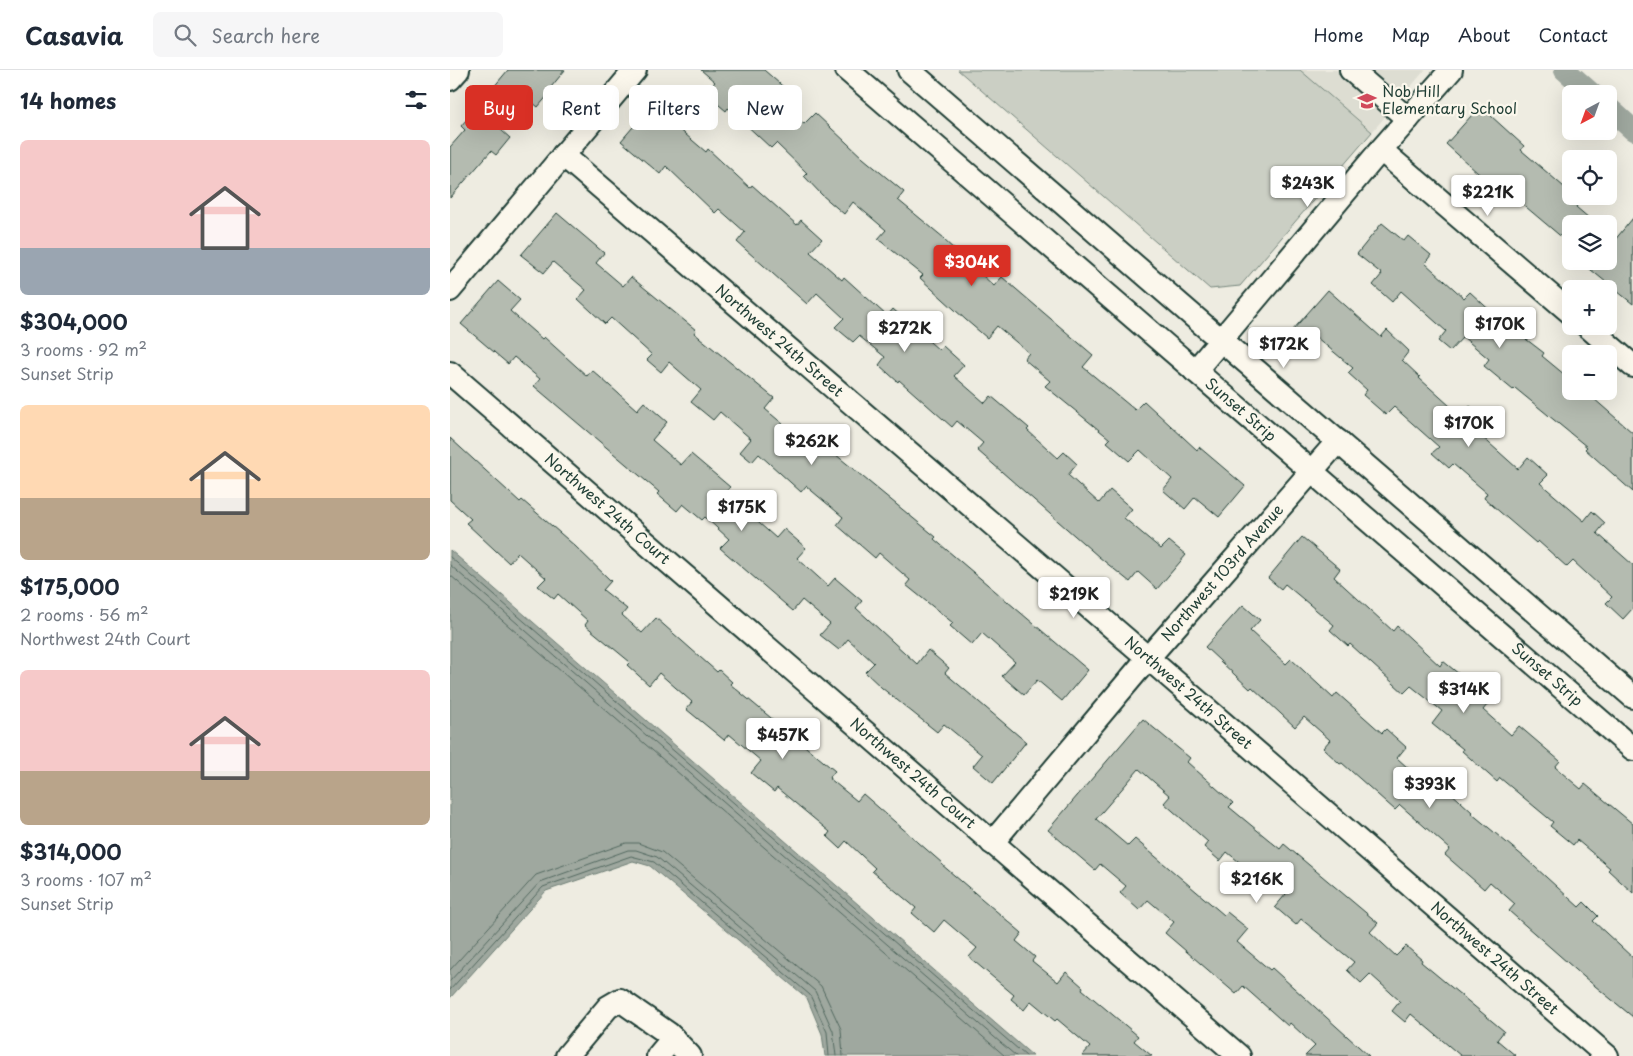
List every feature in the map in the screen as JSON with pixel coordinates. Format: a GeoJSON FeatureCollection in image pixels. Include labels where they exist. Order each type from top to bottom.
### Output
{"type":"FeatureCollection","features":[{"type":"Feature","properties":{"kind":"street"},"geometry":{"type":"LineString","coordinates":[[450,80],[458,70]]}},
{"type":"Feature","properties":{"kind":"street"},"geometry":{"type":"LineString","coordinates":[[450,290],[635,70]]}},
{"type":"Feature","properties":{"kind":"street","name":"Sunset Strip"},"geometry":{"type":"LineString","coordinates":[[847,70],[1633,749]]}},
{"type":"Feature","properties":{"kind":"street"},"geometry":{"type":"LineString","coordinates":[[909,70],[1633,697]]}},
{"type":"Feature","properties":{"kind":"street"},"geometry":{"type":"LineString","coordinates":[[1351,70],[1408,119]]}},
{"type":"Feature","properties":{"kind":"street"},"geometry":{"type":"LineString","coordinates":[[1195,371],[1451,70]]}},
{"type":"Feature","properties":{"kind":"street"},"geometry":{"type":"LineString","coordinates":[[1381,150],[1562,305]]}},
{"type":"Feature","properties":{"kind":"street","name":"Northwest 24th Street"},"geometry":{"type":"LineString","coordinates":[[563,155],[1607,1056]]}},
{"type":"Feature","properties":{"kind":"street"},"geometry":{"type":"LineString","coordinates":[[1597,335],[1633,366]]}},
{"type":"Feature","properties":{"kind":"street","name":"Northwest 24th Court"},"geometry":{"type":"LineString","coordinates":[[450,373],[1239,1056]]}},
{"type":"Feature","properties":{"kind":"street","name":"Northwest 103rd Avenue"},"geometry":{"type":"LineString","coordinates":[[992,843],[1148,658],[1338,441]]}},
{"type":"Feature","properties":{"kind":"street"},"geometry":{"type":"LineString","coordinates":[[567,1056],[608,1007],[620,1000],[673,1038],[690,1056]]}},
{"type":"Feature","properties":{"kind":"street"},"geometry":{"type":"LineString","coordinates":[[658,1056],[673,1038]]}},
{"type":"Feature","properties":{"kind":"shaded area"},"geometry":{"type":"Polygon","coordinates":[[[958,70],[1300,70],[1372,132],[1240,286],[1210,289],[958,70]]]}},
{"type":"Feature","properties":{"kind":"shaded area","name":"Nob Hill Elementary School"},"geometry":{"type":"Polygon","coordinates":[[[1300,70],[1425,70],[1372,132],[1300,70]]]}},
{"type":"Feature","properties":{"kind":"water"},"geometry":{"type":"Polygon","coordinates":[[[450,550],[1033,1056],[825,1056],[822,1034],[807,998],[650,866],[633,861],[546,891],[450,998],[450,550]]]}},
{"type":"Feature","properties":{"kind":"building"},"geometry":{"type":"Polygon","coordinates":[[[508,70],[565,70],[553,85],[543,85],[543,101],[538,107],[533,103],[533,85],[495,85],[508,70]]]}},
{"type":"Feature","properties":{"kind":"building"},"geometry":{"type":"Polygon","coordinates":[[[701,70],[764,70],[781,85],[728,85],[728,108],[726,111],[718,104],[718,85],[712,85],[715,82],[701,70]]]}},
{"type":"Feature","properties":{"kind":"building"},"geometry":{"type":"Polygon","coordinates":[[[1480,106],[1524,146],[1521,150],[1562,185],[1562,205],[1577,205],[1576,207],[1585,215],[1562,215],[1562,237],[1494,180],[1490,184],[1446,144],[1480,106]]]}},
{"type":"Feature","properties":{"kind":"building"},"geometry":{"type":"Polygon","coordinates":[[[815,113],[863,158],[904,192],[898,200],[944,238],[994,286],[1002,277],[1093,355],[1083,367],[1135,410],[1144,401],[1197,450],[1199,447],[1245,486],[1219,517],[1195,497],[1185,509],[1163,490],[1172,479],[1140,450],[1129,461],[1107,442],[1110,439],[1045,386],[1050,381],[1024,359],[1029,353],[997,326],[987,338],[920,278],[923,275],[878,239],[886,230],[853,202],[844,214],[822,195],[804,176],[807,173],[776,143],[771,148],[752,130],[802,130],[802,122],[804,124],[815,113]]]}},
{"type":"Feature","properties":{"kind":"building"},"geometry":{"type":"Polygon","coordinates":[[[465,121],[465,130],[461,126],[465,121]]]}},
{"type":"Feature","properties":{"kind":"building"},"geometry":{"type":"Polygon","coordinates":[[[465,130],[501,130],[510,138],[496,155],[491,151],[450,198],[450,147],[465,130]]]}},
{"type":"Feature","properties":{"kind":"building"},"geometry":{"type":"Polygon","coordinates":[[[630,130],[680,130],[706,152],[708,149],[750,188],[752,185],[797,225],[801,220],[822,239],[810,252],[842,280],[844,277],[887,316],[893,309],[939,350],[943,346],[964,365],[954,376],[985,403],[991,396],[1029,428],[1027,430],[1058,458],[1064,452],[1077,464],[1068,475],[1099,503],[1110,490],[1132,509],[1124,518],[1161,549],[1169,541],[1186,555],[1157,589],[1138,572],[1130,582],[977,450],[983,443],[957,421],[952,427],[899,380],[898,382],[879,365],[885,357],[859,336],[853,342],[835,327],[844,318],[817,293],[807,304],[737,242],[745,232],[719,209],[715,213],[666,166],[660,174],[621,141],[630,130]]]}},
{"type":"Feature","properties":{"kind":"building"},"geometry":{"type":"Polygon","coordinates":[[[557,213],[604,253],[596,263],[623,286],[631,277],[696,330],[694,333],[774,398],[765,409],[790,430],[793,427],[811,443],[818,436],[835,454],[936,537],[934,539],[1088,670],[1062,701],[1037,680],[1024,695],[1002,676],[1015,662],[982,633],[972,645],[950,626],[953,623],[906,585],[910,580],[879,553],[875,558],[837,525],[843,517],[806,486],[801,492],[759,454],[752,462],[740,452],[751,439],[720,412],[713,420],[691,402],[701,390],[669,362],[661,372],[647,360],[652,355],[611,318],[605,324],[578,299],[586,290],[553,262],[544,273],[521,255],[557,213]]]}},
{"type":"Feature","properties":{"kind":"building"},"geometry":{"type":"Polygon","coordinates":[[[1633,218],[1633,304],[1617,291],[1617,280],[1603,280],[1591,270],[1617,270],[1617,237],[1633,218]]]}},
{"type":"Feature","properties":{"kind":"building"},"geometry":{"type":"Polygon","coordinates":[[[1382,223],[1404,241],[1408,236],[1431,255],[1425,263],[1464,298],[1470,292],[1496,316],[1544,353],[1542,356],[1562,373],[1562,400],[1595,400],[1633,433],[1633,492],[1585,449],[1587,447],[1515,388],[1513,390],[1484,366],[1489,359],[1463,337],[1450,351],[1438,341],[1446,331],[1401,291],[1392,302],[1373,285],[1382,274],[1357,254],[1382,223]]]}},
{"type":"Feature","properties":{"kind":"building"},"geometry":{"type":"Polygon","coordinates":[[[498,281],[520,300],[510,311],[542,339],[544,337],[587,376],[592,370],[637,410],[644,402],[667,422],[652,440],[681,465],[691,454],[730,487],[725,493],[776,538],[784,529],[806,548],[797,558],[828,586],[835,578],[862,601],[856,608],[917,664],[928,650],[949,668],[945,673],[1026,742],[993,783],[973,766],[982,755],[944,724],[937,732],[882,688],[865,672],[874,663],[848,639],[839,650],[820,635],[830,624],[802,600],[793,611],[720,548],[729,539],[705,517],[702,520],[683,504],[677,511],[657,494],[659,492],[534,386],[540,379],[514,357],[508,364],[461,324],[498,281]]]}},
{"type":"Feature","properties":{"kind":"building"},"geometry":{"type":"Polygon","coordinates":[[[1328,290],[1381,337],[1387,330],[1409,351],[1402,360],[1461,416],[1470,406],[1489,423],[1479,434],[1518,469],[1528,457],[1548,475],[1540,483],[1584,521],[1592,511],[1605,523],[1597,533],[1633,565],[1633,608],[1623,619],[1606,603],[1612,597],[1573,561],[1567,567],[1538,541],[1536,543],[1508,519],[1484,498],[1487,493],[1453,464],[1449,468],[1432,453],[1439,447],[1394,407],[1386,415],[1363,395],[1367,390],[1348,373],[1353,368],[1316,337],[1309,346],[1292,331],[1328,290]]]}},
{"type":"Feature","properties":{"kind":"building"},"geometry":{"type":"Polygon","coordinates":[[[450,438],[520,502],[522,500],[575,546],[611,581],[603,590],[627,609],[622,615],[642,633],[656,618],[717,672],[719,670],[732,682],[730,684],[835,771],[829,778],[857,801],[863,794],[1022,933],[1016,941],[1035,957],[1032,961],[1058,982],[1066,972],[1083,987],[1082,989],[1138,1036],[1134,1041],[1152,1056],[1082,1056],[1090,1047],[1057,1019],[1055,1021],[1031,1001],[1024,1010],[1011,999],[1014,995],[969,957],[977,948],[944,920],[934,932],[912,913],[916,908],[872,871],[875,868],[846,841],[840,848],[827,836],[830,832],[777,788],[774,792],[751,773],[761,761],[729,734],[724,740],[686,709],[692,702],[659,673],[649,685],[627,665],[630,662],[585,625],[588,621],[558,594],[554,599],[538,586],[546,578],[518,553],[509,563],[466,523],[471,519],[450,500],[450,438]]]}},
{"type":"Feature","properties":{"kind":"building"},"geometry":{"type":"Polygon","coordinates":[[[1302,537],[1340,569],[1334,577],[1393,631],[1397,626],[1440,666],[1443,661],[1491,700],[1483,710],[1511,735],[1519,726],[1560,761],[1555,767],[1581,789],[1585,784],[1633,824],[1633,893],[1608,870],[1610,868],[1577,840],[1573,845],[1550,826],[1553,822],[1500,778],[1497,782],[1462,751],[1463,749],[1432,724],[1442,711],[1411,686],[1404,693],[1350,644],[1348,646],[1330,630],[1334,625],[1285,584],[1281,589],[1268,578],[1302,537]]]}},
{"type":"Feature","properties":{"kind":"building"},"geometry":{"type":"Polygon","coordinates":[[[1243,605],[1260,620],[1250,631],[1286,664],[1291,659],[1333,698],[1337,693],[1382,733],[1386,729],[1406,747],[1397,758],[1429,787],[1436,779],[1471,813],[1524,857],[1579,907],[1584,902],[1598,916],[1593,921],[1633,958],[1633,1017],[1509,911],[1515,904],[1490,882],[1484,889],[1445,855],[1450,849],[1400,805],[1395,810],[1342,763],[1340,764],[1323,748],[1330,740],[1304,717],[1295,727],[1205,647],[1243,605]]]}},
{"type":"Feature","properties":{"kind":"building"},"geometry":{"type":"Polygon","coordinates":[[[1143,719],[1190,758],[1187,762],[1233,803],[1229,807],[1280,849],[1284,844],[1378,923],[1370,932],[1396,956],[1406,946],[1422,960],[1421,962],[1504,1031],[1497,1040],[1516,1056],[1461,1056],[1411,1014],[1405,1022],[1392,1011],[1400,1001],[1370,974],[1361,983],[1347,970],[1354,962],[1301,919],[1296,925],[1275,907],[1286,894],[1253,867],[1250,871],[1227,852],[1220,861],[1204,847],[1208,842],[1164,803],[1170,796],[1139,769],[1096,819],[1128,846],[1135,839],[1224,915],[1227,912],[1248,929],[1237,942],[1270,970],[1272,968],[1369,1056],[1305,1056],[1315,1046],[1290,1023],[1288,1026],[1243,986],[1236,994],[1165,933],[1174,922],[1148,900],[1139,910],[1120,893],[1126,886],[1100,864],[1095,870],[1048,830],[1143,719]]]}},
{"type":"Feature","properties":{"kind":"waterway"},"geometry":{"type":"LineString","coordinates":[[1565,70],[1582,85]]}},
{"type":"Feature","properties":{"kind":"waterway"},"geometry":{"type":"LineString","coordinates":[[1618,116],[1633,130]]}},
{"type":"Feature","properties":{"kind":"place","name":"Nob Hill Elementary School"},"geometry":{"type":"Point","coordinates":[1367,101]}}]}
